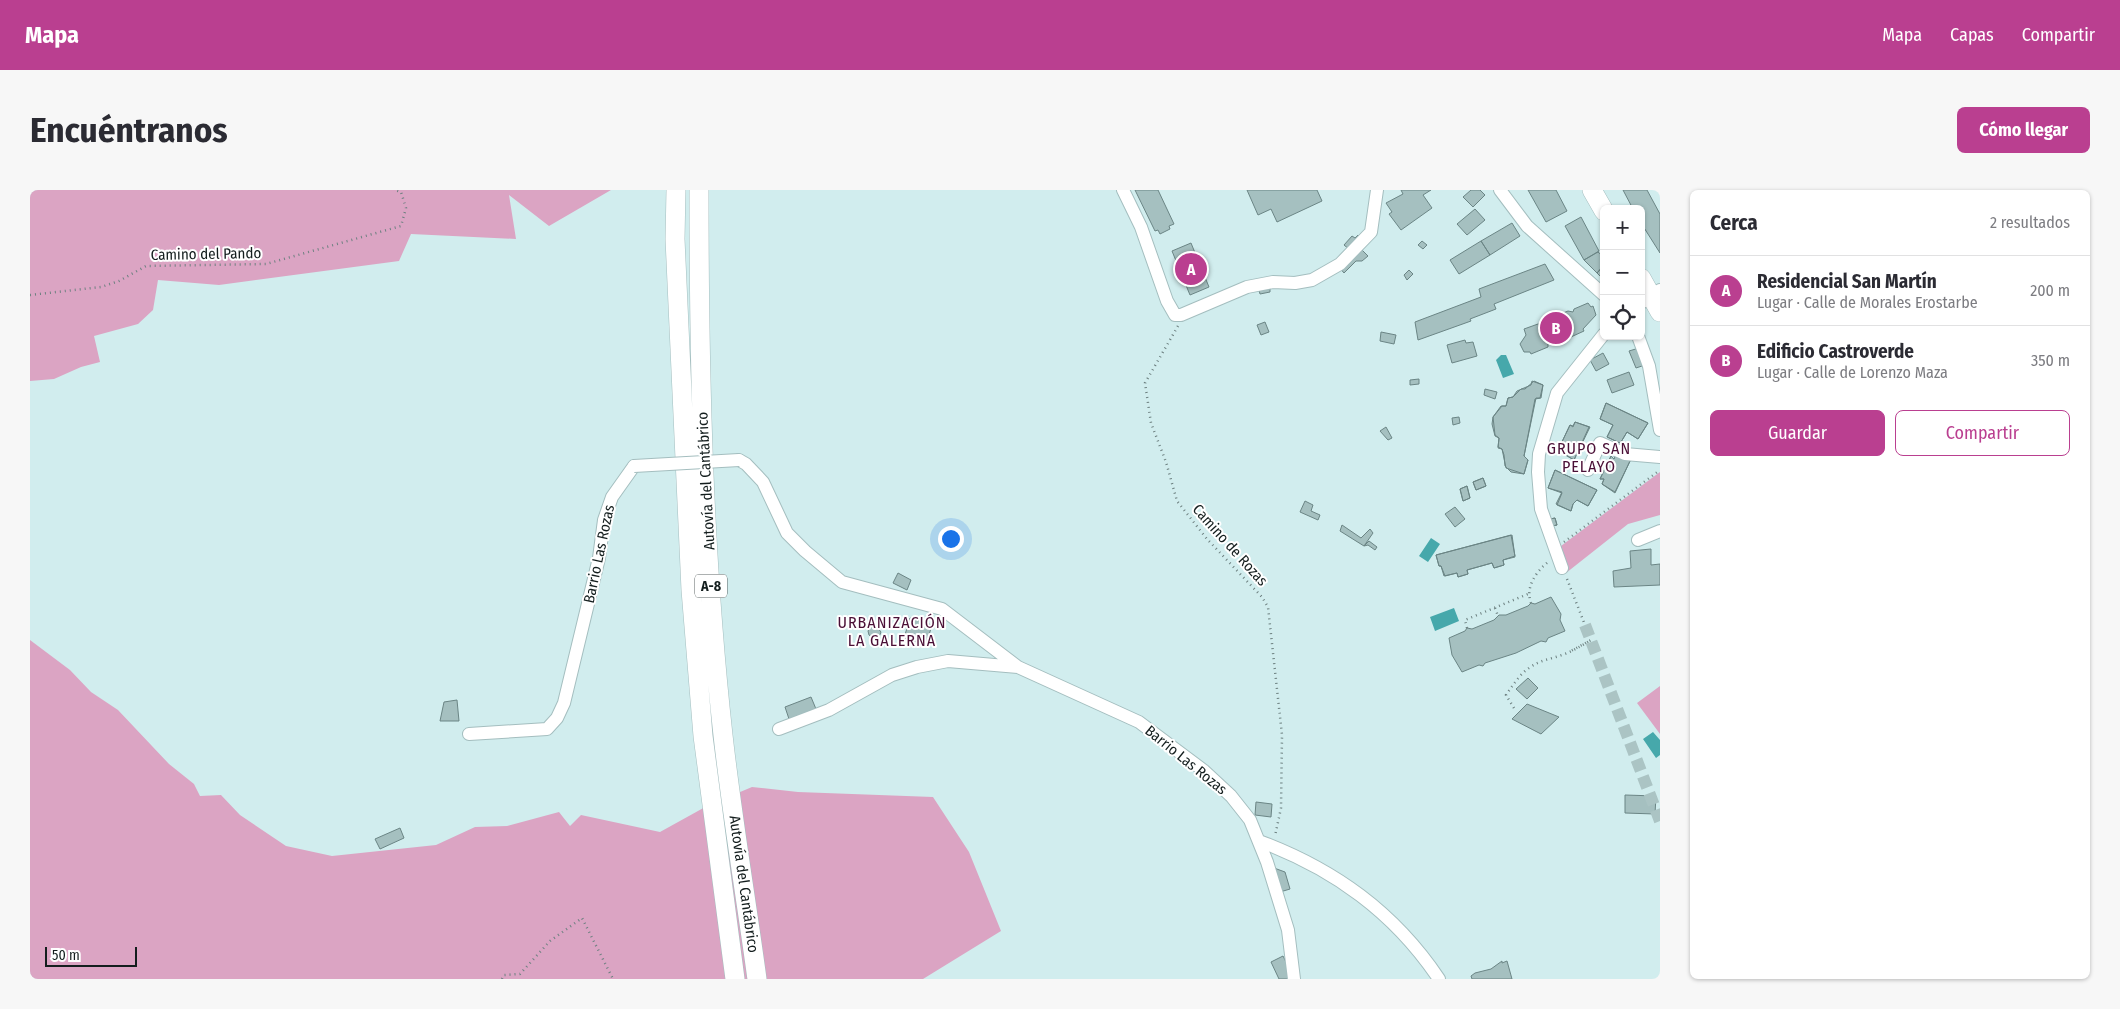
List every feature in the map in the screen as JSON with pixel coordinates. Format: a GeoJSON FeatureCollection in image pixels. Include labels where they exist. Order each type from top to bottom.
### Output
{"type":"FeatureCollection","features":[{"type":"Feature","properties":{"kind":"highway","name":"Autovía del Cantábrico"},"geometry":{"type":"LineString","coordinates":[[676,190],[675,239],[691,590],[703,736],[735,979]]}},
{"type":"Feature","properties":{"kind":"highway","name":"Autovía del Cantábrico"},"geometry":{"type":"LineString","coordinates":[[699,190],[700,338],[711,589],[723,735],[757,979]]}},
{"type":"Feature","properties":{"kind":"highway"},"geometry":{"type":"LineString","coordinates":[[1592,190],[1601,205]]}},
{"type":"Feature","properties":{"kind":"highway"},"geometry":{"type":"LineString","coordinates":[[1645,285],[1653,300]]}},
{"type":"Feature","properties":{"kind":"street"},"geometry":{"type":"LineString","coordinates":[[1123,190],[1141,227],[1167,302],[1175,315],[1181,315],[1247,287],[1273,282],[1295,284],[1312,280],[1340,264],[1371,232],[1377,190]]}},
{"type":"Feature","properties":{"kind":"street"},"geometry":{"type":"LineString","coordinates":[[1500,190],[1527,226],[1600,291]]}},
{"type":"Feature","properties":{"kind":"street"},"geometry":{"type":"LineString","coordinates":[[1559,558],[1540,499],[1538,472],[1541,444],[1557,393],[1600,339]]}},
{"type":"Feature","properties":{"kind":"street"},"geometry":{"type":"LineString","coordinates":[[1639,340],[1649,366],[1660,430]]}},
{"type":"Feature","properties":{"kind":"street"},"geometry":{"type":"LineString","coordinates":[[1588,470],[1600,443],[1626,454],[1660,457]]}},
{"type":"Feature","properties":{"kind":"street","name":"Barrio Las Rozas"},"geometry":{"type":"LineString","coordinates":[[469,734],[547,729],[557,718],[564,704],[575,663],[598,558],[604,520],[612,497],[634,466],[739,460],[746,464],[762,482],[787,533],[842,582],[942,610],[1018,667],[1139,722],[1172,745],[1231,796],[1250,820],[1267,862],[1288,930],[1294,979]]}},
{"type":"Feature","properties":{"kind":"street"},"geometry":{"type":"LineString","coordinates":[[1638,540],[1660,531]]}},
{"type":"Feature","properties":{"kind":"street","name":"Barrio Las Rozas"},"geometry":{"type":"LineString","coordinates":[[779,729],[829,710],[892,675],[917,667],[948,661],[1018,667]]}},
{"type":"Feature","properties":{"kind":"street"},"geometry":{"type":"LineString","coordinates":[[1259,841],[1328,874],[1359,894],[1392,921],[1422,954],[1439,979]]}},
{"type":"Feature","properties":{"kind":"path","name":"Camino del Pando"},"geometry":{"type":"LineString","coordinates":[[30,295],[101,287],[119,281],[146,266],[266,264],[392,229],[401,226],[406,208],[401,192],[395,190]]}},
{"type":"Feature","properties":{"kind":"path","name":"Camino de Rozas"},"geometry":{"type":"LineString","coordinates":[[1181,315],[1177,331],[1147,378],[1145,392],[1151,423],[1166,462],[1177,501],[1207,539],[1262,597],[1268,607],[1282,735],[1281,808],[1272,846]]}},
{"type":"Feature","properties":{"kind":"path"},"geometry":{"type":"LineString","coordinates":[[1530,603],[1528,594],[1539,570],[1559,558],[1660,470]]}},
{"type":"Feature","properties":{"kind":"path"},"geometry":{"type":"LineString","coordinates":[[1559,558],[1585,625]]}},
{"type":"Feature","properties":{"kind":"path"},"geometry":{"type":"LineString","coordinates":[[1468,628],[1465,620],[1528,594]]}},
{"type":"Feature","properties":{"kind":"path"},"geometry":{"type":"LineString","coordinates":[[1495,608],[1498,616]]}},
{"type":"Feature","properties":{"kind":"path"},"geometry":{"type":"LineString","coordinates":[[1514,708],[1506,695],[1528,668],[1540,661],[1569,652],[1575,650],[1591,640],[1569,652]]}},
{"type":"Feature","properties":{"kind":"path"},"geometry":{"type":"LineString","coordinates":[[1519,679],[1522,683]]}},
{"type":"Feature","properties":{"kind":"path"},"geometry":{"type":"LineString","coordinates":[[502,979],[504,975],[520,974],[550,941],[582,918],[613,979]]}},
{"type":"Feature","properties":{"kind":"shaded area"},"geometry":{"type":"Polygon","coordinates":[[[30,190],[611,190],[549,226],[509,195],[516,239],[411,234],[399,261],[219,285],[158,280],[153,310],[138,324],[94,336],[100,362],[81,367],[54,379],[30,381],[30,190]]]}},
{"type":"Feature","properties":{"kind":"shaded area"},"geometry":{"type":"Polygon","coordinates":[[[1660,472],[1660,515],[1628,524],[1566,573],[1557,549],[1660,472]]]}},
{"type":"Feature","properties":{"kind":"shaded area"},"geometry":{"type":"Polygon","coordinates":[[[30,640],[70,670],[91,692],[118,710],[169,764],[194,784],[200,796],[221,795],[240,815],[286,846],[332,856],[436,845],[475,827],[507,826],[559,812],[570,826],[581,815],[660,832],[707,806],[752,787],[798,792],[933,797],[969,852],[1001,931],[923,979],[30,979],[30,640]]]}},
{"type":"Feature","properties":{"kind":"shaded area"},"geometry":{"type":"Polygon","coordinates":[[[1660,686],[1660,734],[1637,703],[1660,686]]]}},
{"type":"Feature","properties":{"kind":"water"},"geometry":{"type":"Polygon","coordinates":[[[1501,355],[1506,355],[1514,374],[1503,378],[1496,360],[1501,355]]]}},
{"type":"Feature","properties":{"kind":"water"},"geometry":{"type":"Polygon","coordinates":[[[1431,538],[1440,544],[1428,562],[1419,556],[1431,538]]]}},
{"type":"Feature","properties":{"kind":"water"},"geometry":{"type":"Polygon","coordinates":[[[1454,608],[1459,621],[1435,631],[1430,617],[1454,608]]]}},
{"type":"Feature","properties":{"kind":"water"},"geometry":{"type":"Polygon","coordinates":[[[1653,732],[1660,740],[1660,755],[1656,758],[1643,739],[1653,732]]]}},
{"type":"Feature","properties":{"kind":"building"},"geometry":{"type":"Polygon","coordinates":[[[1135,190],[1158,190],[1174,224],[1169,226],[1170,229],[1160,234],[1158,230],[1155,231],[1135,190]]]}},
{"type":"Feature","properties":{"kind":"building"},"geometry":{"type":"Polygon","coordinates":[[[1247,190],[1317,190],[1322,201],[1277,222],[1271,209],[1258,215],[1247,190]]]}},
{"type":"Feature","properties":{"kind":"building"},"geometry":{"type":"Polygon","coordinates":[[[1401,190],[1431,190],[1423,195],[1432,208],[1401,230],[1389,214],[1392,212],[1386,203],[1403,194],[1401,190]]]}},
{"type":"Feature","properties":{"kind":"building"},"geometry":{"type":"Polygon","coordinates":[[[1471,190],[1480,190],[1485,195],[1473,207],[1463,197],[1471,190]]]}},
{"type":"Feature","properties":{"kind":"building"},"geometry":{"type":"Polygon","coordinates":[[[1528,190],[1556,190],[1567,211],[1546,222],[1528,190]]]}},
{"type":"Feature","properties":{"kind":"building"},"geometry":{"type":"Polygon","coordinates":[[[1623,190],[1647,190],[1660,214],[1660,253],[1645,229],[1645,205],[1631,205],[1623,190]]]}},
{"type":"Feature","properties":{"kind":"building"},"geometry":{"type":"Polygon","coordinates":[[[1475,209],[1485,220],[1467,235],[1457,224],[1475,209]]]}},
{"type":"Feature","properties":{"kind":"building"},"geometry":{"type":"Polygon","coordinates":[[[1581,217],[1599,251],[1584,260],[1565,226],[1581,217]]]}},
{"type":"Feature","properties":{"kind":"building"},"geometry":{"type":"Polygon","coordinates":[[[1512,223],[1520,236],[1490,255],[1481,241],[1512,223]]]}},
{"type":"Feature","properties":{"kind":"building"},"geometry":{"type":"Polygon","coordinates":[[[1358,235],[1361,238],[1350,250],[1344,245],[1352,236],[1355,238],[1358,235]]]}},
{"type":"Feature","properties":{"kind":"building"},"geometry":{"type":"Polygon","coordinates":[[[1422,241],[1427,245],[1423,249],[1418,245],[1422,241]]]}},
{"type":"Feature","properties":{"kind":"building"},"geometry":{"type":"Polygon","coordinates":[[[1481,241],[1490,255],[1459,274],[1450,260],[1481,241]]]}},
{"type":"Feature","properties":{"kind":"building"},"geometry":{"type":"Polygon","coordinates":[[[1191,243],[1209,287],[1190,295],[1172,251],[1191,243]]]}},
{"type":"Feature","properties":{"kind":"building"},"geometry":{"type":"Polygon","coordinates":[[[1360,248],[1368,256],[1362,261],[1356,261],[1344,273],[1339,267],[1360,248]]]}},
{"type":"Feature","properties":{"kind":"building"},"geometry":{"type":"Polygon","coordinates":[[[1598,252],[1600,254],[1600,270],[1597,273],[1584,260],[1598,252]]]}},
{"type":"Feature","properties":{"kind":"building"},"geometry":{"type":"Polygon","coordinates":[[[1545,264],[1554,280],[1494,304],[1496,309],[1470,319],[1471,321],[1418,340],[1415,322],[1481,297],[1479,289],[1545,264]]]}},
{"type":"Feature","properties":{"kind":"building"},"geometry":{"type":"Polygon","coordinates":[[[1409,270],[1413,274],[1407,280],[1404,275],[1409,270]]]}},
{"type":"Feature","properties":{"kind":"building"},"geometry":{"type":"Polygon","coordinates":[[[1270,288],[1270,292],[1260,294],[1259,290],[1270,288]]]}},
{"type":"Feature","properties":{"kind":"building"},"geometry":{"type":"Polygon","coordinates":[[[1588,303],[1591,307],[1593,306],[1596,315],[1583,329],[1584,331],[1562,341],[1558,340],[1548,344],[1548,347],[1531,354],[1530,352],[1524,352],[1520,344],[1526,335],[1524,329],[1543,324],[1544,321],[1568,311],[1573,312],[1574,309],[1588,303]]]}},
{"type":"Feature","properties":{"kind":"building"},"geometry":{"type":"Polygon","coordinates":[[[1265,322],[1269,332],[1261,335],[1257,325],[1265,322]]]}},
{"type":"Feature","properties":{"kind":"building"},"geometry":{"type":"Polygon","coordinates":[[[1381,332],[1396,335],[1394,344],[1380,341],[1381,332]]]}},
{"type":"Feature","properties":{"kind":"building"},"geometry":{"type":"Polygon","coordinates":[[[1465,340],[1466,343],[1473,342],[1477,356],[1452,363],[1447,345],[1465,340]]]}},
{"type":"Feature","properties":{"kind":"building"},"geometry":{"type":"Polygon","coordinates":[[[1639,348],[1645,365],[1636,368],[1629,351],[1639,348]]]}},
{"type":"Feature","properties":{"kind":"building"},"geometry":{"type":"Polygon","coordinates":[[[1603,353],[1609,364],[1596,371],[1590,360],[1603,353]]]}},
{"type":"Feature","properties":{"kind":"building"},"geometry":{"type":"Polygon","coordinates":[[[1629,372],[1634,385],[1612,393],[1607,380],[1629,372]]]}},
{"type":"Feature","properties":{"kind":"building"},"geometry":{"type":"Polygon","coordinates":[[[1419,379],[1419,384],[1410,385],[1410,380],[1419,379]]]}},
{"type":"Feature","properties":{"kind":"building"},"geometry":{"type":"Polygon","coordinates":[[[1532,381],[1543,385],[1541,398],[1535,399],[1524,456],[1528,460],[1524,474],[1511,472],[1505,466],[1502,449],[1498,448],[1499,438],[1495,436],[1492,424],[1493,417],[1502,406],[1506,406],[1508,398],[1513,397],[1517,391],[1531,385],[1532,381]]]}},
{"type":"Feature","properties":{"kind":"building"},"geometry":{"type":"Polygon","coordinates":[[[1534,381],[1543,385],[1540,398],[1536,398],[1524,456],[1528,460],[1524,474],[1506,468],[1502,449],[1498,447],[1499,438],[1495,435],[1493,417],[1501,406],[1506,406],[1508,398],[1513,397],[1521,389],[1525,389],[1534,381]]]}},
{"type":"Feature","properties":{"kind":"building"},"geometry":{"type":"Polygon","coordinates":[[[1485,389],[1497,392],[1495,399],[1484,395],[1485,389]]]}},
{"type":"Feature","properties":{"kind":"building"},"geometry":{"type":"Polygon","coordinates":[[[1606,403],[1648,423],[1638,439],[1627,432],[1621,442],[1622,444],[1607,437],[1613,425],[1600,419],[1606,403]]]}},
{"type":"Feature","properties":{"kind":"building"},"geometry":{"type":"Polygon","coordinates":[[[1606,403],[1648,423],[1638,439],[1627,432],[1621,442],[1622,444],[1607,437],[1613,425],[1600,419],[1606,403]]]}},
{"type":"Feature","properties":{"kind":"building"},"geometry":{"type":"Polygon","coordinates":[[[1459,417],[1460,423],[1453,425],[1452,418],[1459,417]]]}},
{"type":"Feature","properties":{"kind":"building"},"geometry":{"type":"Polygon","coordinates":[[[1575,422],[1590,427],[1574,460],[1561,452],[1563,447],[1560,446],[1570,425],[1573,426],[1575,422]]]}},
{"type":"Feature","properties":{"kind":"building"},"geometry":{"type":"Polygon","coordinates":[[[1575,422],[1589,427],[1574,460],[1560,452],[1563,447],[1560,446],[1570,425],[1573,427],[1575,422]]]}},
{"type":"Feature","properties":{"kind":"building"},"geometry":{"type":"Polygon","coordinates":[[[1386,427],[1392,438],[1388,440],[1380,431],[1386,427]]]}},
{"type":"Feature","properties":{"kind":"building"},"geometry":{"type":"Polygon","coordinates":[[[1616,454],[1631,459],[1615,492],[1602,484],[1604,479],[1600,479],[1611,456],[1614,459],[1616,454]]]}},
{"type":"Feature","properties":{"kind":"building"},"geometry":{"type":"Polygon","coordinates":[[[1616,454],[1631,459],[1615,493],[1602,484],[1604,479],[1600,479],[1611,456],[1614,459],[1616,454]]]}},
{"type":"Feature","properties":{"kind":"building"},"geometry":{"type":"Polygon","coordinates":[[[1555,470],[1597,490],[1588,506],[1577,500],[1573,504],[1571,511],[1556,504],[1562,492],[1548,488],[1555,470]]]}},
{"type":"Feature","properties":{"kind":"building"},"geometry":{"type":"Polygon","coordinates":[[[1555,470],[1597,490],[1588,506],[1577,500],[1573,504],[1571,511],[1557,505],[1562,493],[1548,488],[1555,470]]]}},
{"type":"Feature","properties":{"kind":"building"},"geometry":{"type":"Polygon","coordinates":[[[1483,478],[1486,486],[1476,490],[1473,482],[1483,478]]]}},
{"type":"Feature","properties":{"kind":"building"},"geometry":{"type":"Polygon","coordinates":[[[1483,478],[1486,486],[1476,490],[1473,482],[1483,478]]]}},
{"type":"Feature","properties":{"kind":"building"},"geometry":{"type":"Polygon","coordinates":[[[1467,486],[1470,498],[1463,501],[1460,489],[1467,486]]]}},
{"type":"Feature","properties":{"kind":"building"},"geometry":{"type":"Polygon","coordinates":[[[1467,486],[1470,498],[1463,501],[1460,489],[1467,486]]]}},
{"type":"Feature","properties":{"kind":"building"},"geometry":{"type":"Polygon","coordinates":[[[1305,501],[1313,505],[1311,511],[1320,515],[1318,520],[1300,512],[1305,501]]]}},
{"type":"Feature","properties":{"kind":"building"},"geometry":{"type":"Polygon","coordinates":[[[1455,507],[1465,519],[1455,527],[1445,514],[1455,507]]]}},
{"type":"Feature","properties":{"kind":"building"},"geometry":{"type":"Polygon","coordinates":[[[1555,518],[1557,525],[1552,526],[1550,519],[1555,518]]]}},
{"type":"Feature","properties":{"kind":"building"},"geometry":{"type":"Polygon","coordinates":[[[1555,518],[1557,525],[1552,526],[1550,519],[1555,518]]]}},
{"type":"Feature","properties":{"kind":"building"},"geometry":{"type":"Polygon","coordinates":[[[1342,525],[1361,538],[1370,529],[1373,533],[1364,546],[1340,531],[1342,525]]]}},
{"type":"Feature","properties":{"kind":"building"},"geometry":{"type":"Polygon","coordinates":[[[1511,535],[1515,556],[1503,560],[1504,565],[1494,568],[1492,563],[1467,570],[1468,574],[1458,577],[1457,573],[1445,576],[1441,566],[1439,566],[1436,555],[1511,535]]]}},
{"type":"Feature","properties":{"kind":"building"},"geometry":{"type":"Polygon","coordinates":[[[1512,535],[1515,557],[1503,560],[1504,565],[1494,568],[1492,563],[1467,570],[1468,574],[1458,577],[1457,573],[1444,576],[1436,555],[1512,535]]]}},
{"type":"Feature","properties":{"kind":"building"},"geometry":{"type":"Polygon","coordinates":[[[1369,541],[1377,547],[1375,550],[1368,545],[1364,546],[1369,541]]]}},
{"type":"Feature","properties":{"kind":"building"},"geometry":{"type":"Polygon","coordinates":[[[1651,549],[1651,565],[1660,564],[1660,585],[1614,587],[1613,571],[1631,568],[1630,551],[1651,549]]]}},
{"type":"Feature","properties":{"kind":"building"},"geometry":{"type":"Polygon","coordinates":[[[898,573],[911,580],[907,590],[893,583],[898,573]]]}},
{"type":"Feature","properties":{"kind":"building"},"geometry":{"type":"Polygon","coordinates":[[[1551,597],[1561,614],[1560,620],[1565,631],[1548,638],[1546,642],[1541,641],[1516,653],[1485,663],[1483,666],[1479,665],[1462,672],[1452,655],[1449,638],[1465,631],[1467,628],[1472,629],[1494,620],[1499,615],[1506,615],[1531,603],[1535,604],[1551,597]]]}},
{"type":"Feature","properties":{"kind":"building"},"geometry":{"type":"Polygon","coordinates":[[[910,618],[932,625],[926,645],[904,638],[910,618]]]}},
{"type":"Feature","properties":{"kind":"building"},"geometry":{"type":"Polygon","coordinates":[[[871,626],[877,627],[881,632],[879,637],[874,639],[869,635],[868,631],[871,626]]]}},
{"type":"Feature","properties":{"kind":"building"},"geometry":{"type":"Polygon","coordinates":[[[1528,678],[1538,688],[1527,699],[1516,689],[1528,678]]]}},
{"type":"Feature","properties":{"kind":"building"},"geometry":{"type":"Polygon","coordinates":[[[811,697],[816,709],[789,719],[785,707],[811,697]]]}},
{"type":"Feature","properties":{"kind":"building"},"geometry":{"type":"Polygon","coordinates":[[[457,700],[459,721],[440,721],[444,702],[457,700]]]}},
{"type":"Feature","properties":{"kind":"building"},"geometry":{"type":"Polygon","coordinates":[[[1527,704],[1559,717],[1541,734],[1512,719],[1527,704]]]}},
{"type":"Feature","properties":{"kind":"building"},"geometry":{"type":"Polygon","coordinates":[[[1625,795],[1656,796],[1655,814],[1625,813],[1625,795]]]}},
{"type":"Feature","properties":{"kind":"building"},"geometry":{"type":"Polygon","coordinates":[[[1256,802],[1272,804],[1271,817],[1255,815],[1256,802]]]}},
{"type":"Feature","properties":{"kind":"building"},"geometry":{"type":"Polygon","coordinates":[[[400,828],[404,838],[380,849],[375,839],[400,828]]]}},
{"type":"Feature","properties":{"kind":"building"},"geometry":{"type":"Polygon","coordinates":[[[1274,868],[1285,872],[1290,889],[1280,892],[1274,868]]]}},
{"type":"Feature","properties":{"kind":"building"},"geometry":{"type":"Polygon","coordinates":[[[1283,956],[1288,966],[1290,979],[1279,979],[1271,962],[1283,956]]]}},
{"type":"Feature","properties":{"kind":"building"},"geometry":{"type":"Polygon","coordinates":[[[1502,961],[1502,963],[1507,961],[1512,979],[1472,979],[1471,976],[1475,973],[1491,969],[1502,961]]]}},
{"type":"Feature","properties":{"kind":"tunnel"},"geometry":{"type":"LineString","coordinates":[[1585,625],[1660,821]]}},
{"type":"Feature","properties":{"kind":"place","name":"Residencial San Martín"},"geometry":{"type":"Point","coordinates":[1191,269]}},
{"type":"Feature","properties":{"kind":"place","name":"Edificio Castroverde"},"geometry":{"type":"Point","coordinates":[1556,328]}},
{"type":"Feature","properties":{"kind":"district","name":"GRUPO SAN PELAYO"},"geometry":{"type":"Point","coordinates":[1589,457]}},
{"type":"Feature","properties":{"kind":"district","name":"URBANIZACIÓN LA GALERNA"},"geometry":{"type":"Point","coordinates":[892,631]}}]}
